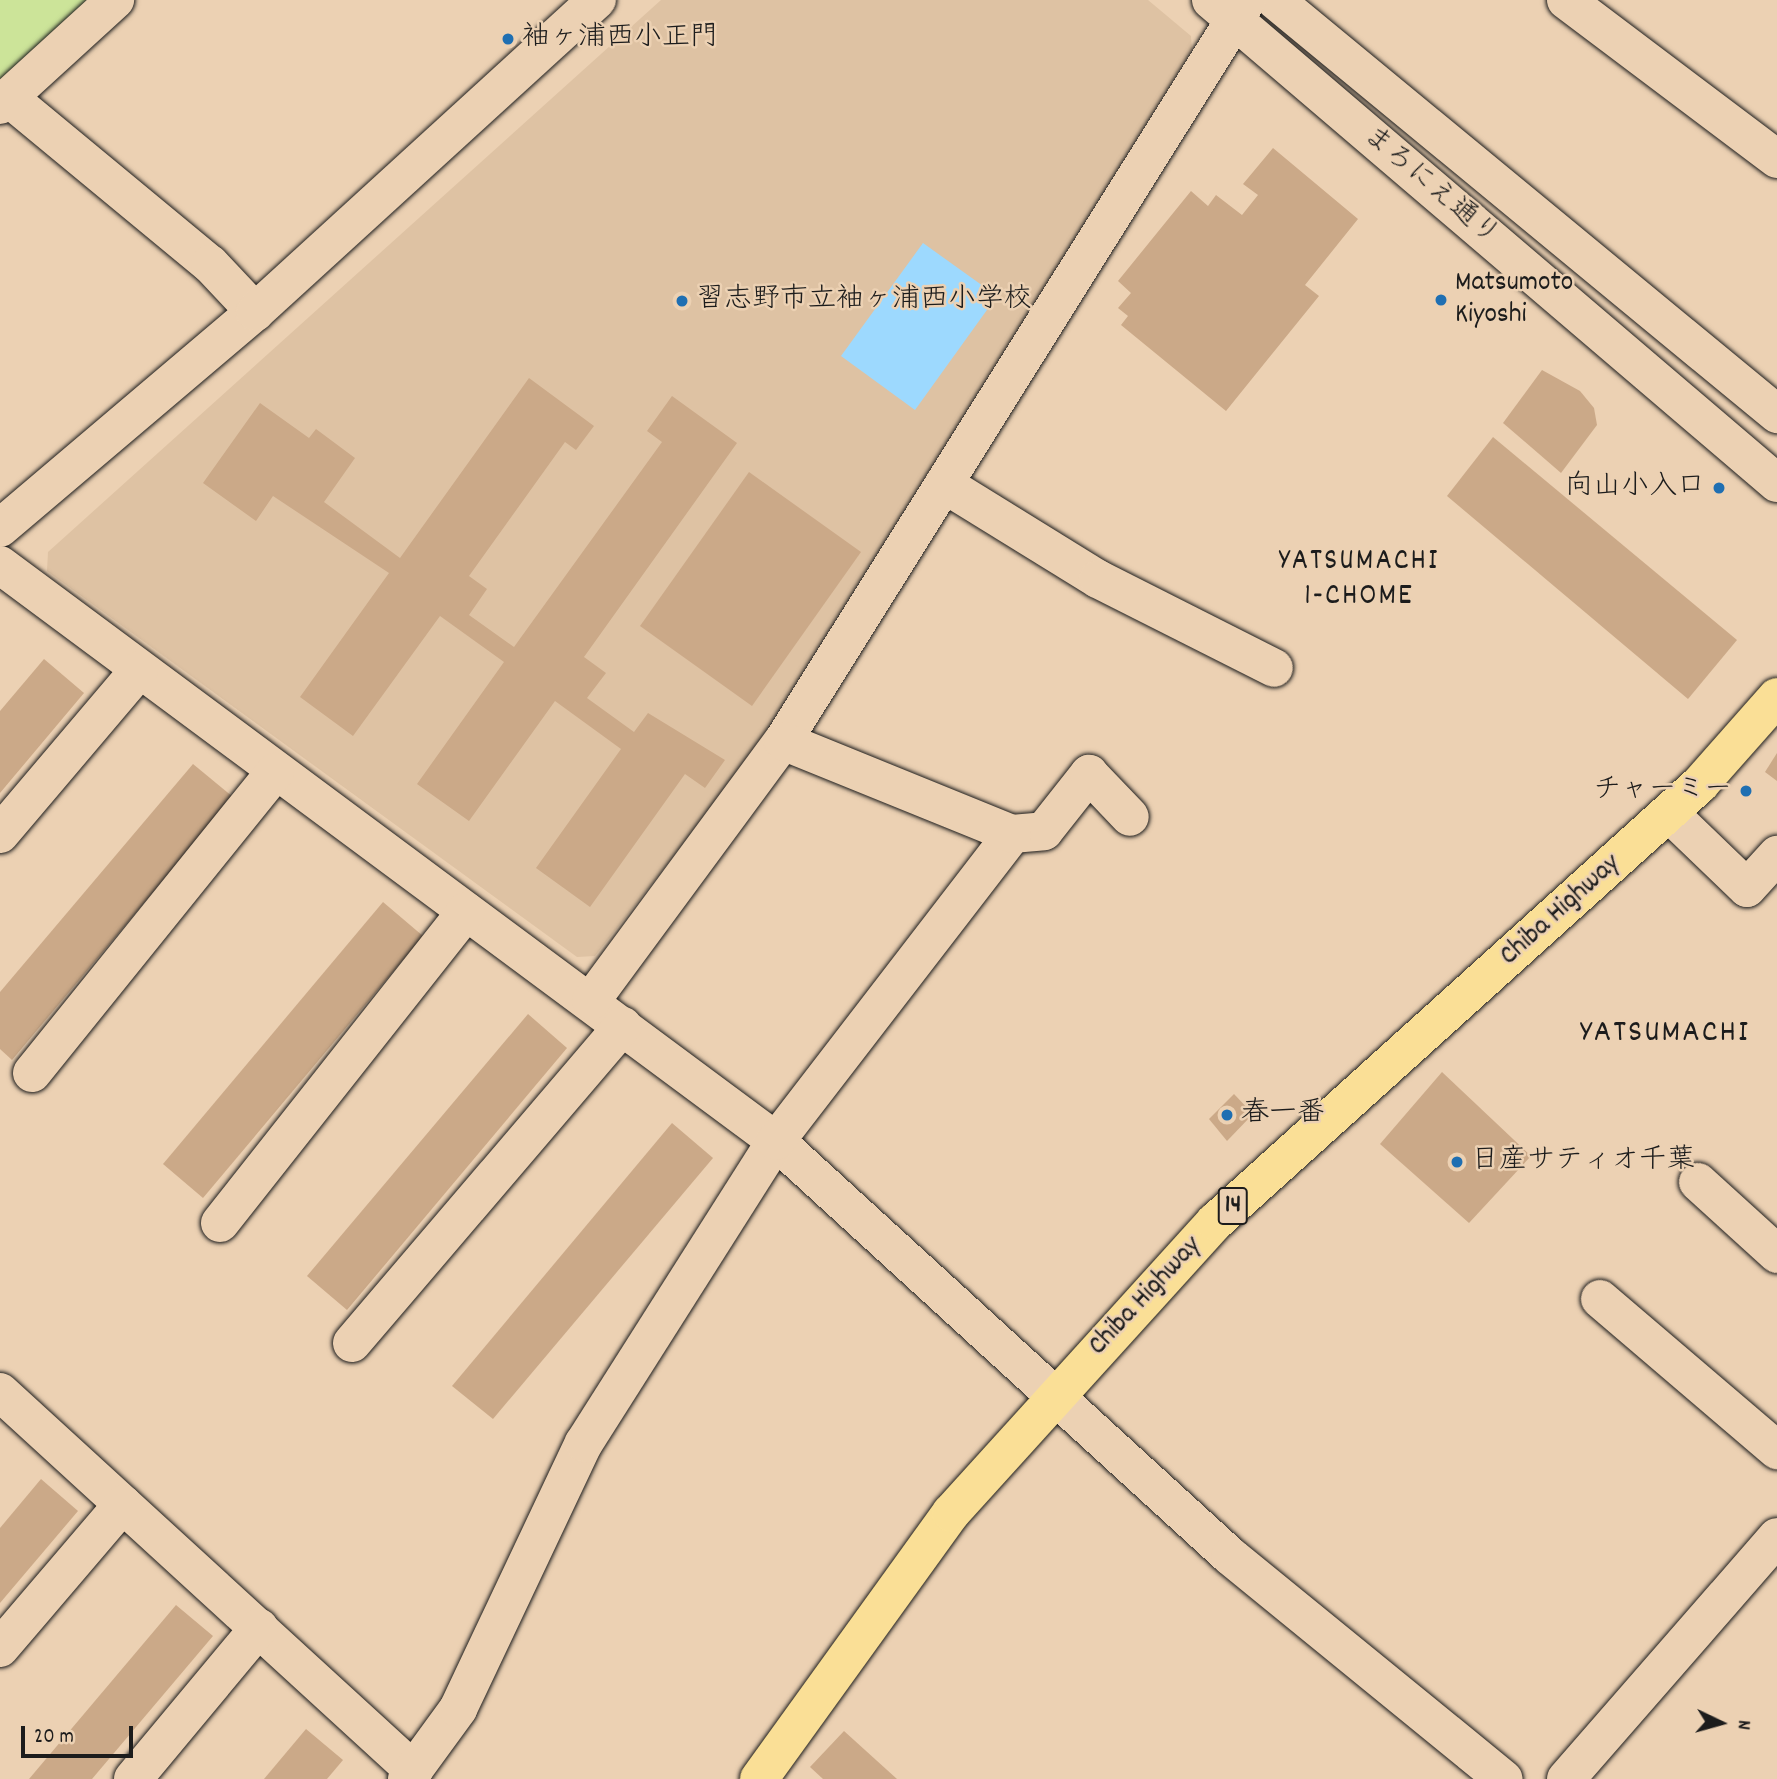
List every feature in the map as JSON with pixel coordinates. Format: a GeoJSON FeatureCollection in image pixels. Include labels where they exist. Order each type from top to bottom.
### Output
{"type":"FeatureCollection","features":[{"type":"Feature","properties":{"kind":"highway","name":"Chiba Highway"},"geometry":{"type":"LineString","coordinates":[[772,1774],[951,1513],[1215,1223],[1668,813],[1777,698]]}},
{"type":"Feature","properties":{"kind":"street"},"geometry":{"type":"LineString","coordinates":[[116,0],[4,101],[211,264],[255,312]]}},
{"type":"Feature","properties":{"kind":"street"},"geometry":{"type":"LineString","coordinates":[[0,528],[255,312],[597,0]]}},
{"type":"Feature","properties":{"kind":"street","name":"まろにえ通り"},"geometry":{"type":"LineString","coordinates":[[1275,0],[1777,414]]}},
{"type":"Feature","properties":{"kind":"street"},"geometry":{"type":"LineString","coordinates":[[1566,0],[1777,159]]}},
{"type":"Feature","properties":{"kind":"street"},"geometry":{"type":"LineString","coordinates":[[591,1001],[783,741],[944,484],[1230,6]]}},
{"type":"Feature","properties":{"kind":"street","name":"まろにえ通り"},"geometry":{"type":"LineString","coordinates":[[1230,6],[1777,483]]}},
{"type":"Feature","properties":{"kind":"street"},"geometry":{"type":"LineString","coordinates":[[944,484],[1098,579],[1274,668]]}},
{"type":"Feature","properties":{"kind":"street"},"geometry":{"type":"LineString","coordinates":[[0,565],[275,772],[591,1001],[776,1141],[1052,1399],[1230,1556],[1503,1779]]}},
{"type":"Feature","properties":{"kind":"street"},"geometry":{"type":"LineString","coordinates":[[0,834],[139,670]]}},
{"type":"Feature","properties":{"kind":"street"},"geometry":{"type":"LineString","coordinates":[[783,741],[1012,834],[1044,831],[1089,774],[1130,817]]}},
{"type":"Feature","properties":{"kind":"street"},"geometry":{"type":"LineString","coordinates":[[32,1073],[275,772]]}},
{"type":"Feature","properties":{"kind":"street"},"geometry":{"type":"LineString","coordinates":[[1668,813],[1747,888],[1777,855]]}},
{"type":"Feature","properties":{"kind":"street"},"geometry":{"type":"LineString","coordinates":[[0,1392],[259,1628],[410,1775],[458,1709],[584,1443],[776,1141],[1012,834]]}},
{"type":"Feature","properties":{"kind":"street"},"geometry":{"type":"LineString","coordinates":[[220,1223],[466,912]]}},
{"type":"Feature","properties":{"kind":"street"},"geometry":{"type":"LineString","coordinates":[[352,1343],[623,1026]]}},
{"type":"Feature","properties":{"kind":"street"},"geometry":{"type":"LineString","coordinates":[[1698,1182],[1777,1254]]}},
{"type":"Feature","properties":{"kind":"street"},"geometry":{"type":"LineString","coordinates":[[1600,1299],[1777,1450]]}},
{"type":"Feature","properties":{"kind":"street"},"geometry":{"type":"LineString","coordinates":[[0,1648],[123,1504]]}},
{"type":"Feature","properties":{"kind":"street"},"geometry":{"type":"LineString","coordinates":[[1566,1779],[1777,1537]]}},
{"type":"Feature","properties":{"kind":"street"},"geometry":{"type":"LineString","coordinates":[[133,1779],[259,1628]]}},
{"type":"Feature","properties":{"kind":"shaded area","name":"習志野市立袖ヶ浦西小学校"},"geometry":{"type":"Polygon","coordinates":[[[661,0],[1148,0],[1191,36],[1192,50],[771,732],[595,956],[577,957],[47,571],[48,552],[661,0]]]}},
{"type":"Feature","properties":{"kind":"green space"},"geometry":{"type":"Polygon","coordinates":[[[0,0],[92,0],[0,84],[0,0]]]}},
{"type":"Feature","properties":{"kind":"water"},"geometry":{"type":"Polygon","coordinates":[[[923,243],[997,296],[915,410],[841,356],[923,243]]]}},
{"type":"Feature","properties":{"kind":"building"},"geometry":{"type":"Polygon","coordinates":[[[1273,148],[1358,219],[1305,285],[1319,296],[1226,411],[1121,325],[1128,316],[1118,308],[1131,293],[1118,281],[1191,191],[1208,206],[1216,195],[1242,215],[1258,195],[1243,184],[1273,148]]]}},
{"type":"Feature","properties":{"kind":"building"},"geometry":{"type":"Polygon","coordinates":[[[1542,370],[1580,391],[1594,408],[1597,425],[1561,473],[1503,423],[1542,370]]]}},
{"type":"Feature","properties":{"kind":"building"},"geometry":{"type":"Polygon","coordinates":[[[529,378],[594,426],[576,450],[565,442],[469,576],[487,589],[469,615],[514,647],[662,442],[647,431],[672,396],[737,443],[584,657],[606,673],[587,698],[634,732],[648,713],[725,760],[705,788],[685,774],[590,907],[536,868],[621,749],[555,701],[469,821],[417,784],[504,662],[440,616],[353,736],[300,697],[389,573],[273,496],[256,521],[203,483],[260,403],[309,438],[316,429],[355,458],[324,502],[400,558],[529,378]]]}},
{"type":"Feature","properties":{"kind":"building"},"geometry":{"type":"Polygon","coordinates":[[[1493,437],[1737,640],[1688,699],[1447,496],[1493,437]]]}},
{"type":"Feature","properties":{"kind":"building"},"geometry":{"type":"Polygon","coordinates":[[[749,472],[861,552],[752,706],[640,626],[749,472]]]}},
{"type":"Feature","properties":{"kind":"building"},"geometry":{"type":"Polygon","coordinates":[[[44,659],[84,693],[0,793],[0,711],[44,659]]]}},
{"type":"Feature","properties":{"kind":"building"},"geometry":{"type":"Polygon","coordinates":[[[1777,753],[1777,781],[1765,772],[1777,753]]]}},
{"type":"Feature","properties":{"kind":"building"},"geometry":{"type":"Polygon","coordinates":[[[193,764],[233,797],[12,1060],[0,1049],[0,992],[193,764]]]}},
{"type":"Feature","properties":{"kind":"building"},"geometry":{"type":"Polygon","coordinates":[[[383,902],[423,936],[203,1198],[163,1164],[383,902]]]}},
{"type":"Feature","properties":{"kind":"building"},"geometry":{"type":"Polygon","coordinates":[[[528,1014],[567,1048],[347,1310],[307,1276],[528,1014]]]}},
{"type":"Feature","properties":{"kind":"building"},"geometry":{"type":"Polygon","coordinates":[[[1442,1072],[1531,1156],[1469,1223],[1380,1144],[1442,1072]]]}},
{"type":"Feature","properties":{"kind":"building"},"geometry":{"type":"Polygon","coordinates":[[[1234,1094],[1253,1114],[1227,1141],[1209,1119],[1234,1094]]]}},
{"type":"Feature","properties":{"kind":"building"},"geometry":{"type":"Polygon","coordinates":[[[672,1123],[713,1158],[493,1419],[452,1386],[672,1123]]]}},
{"type":"Feature","properties":{"kind":"building"},"geometry":{"type":"Polygon","coordinates":[[[41,1479],[78,1511],[0,1603],[0,1528],[41,1479]]]}},
{"type":"Feature","properties":{"kind":"building"},"geometry":{"type":"Polygon","coordinates":[[[176,1605],[213,1636],[92,1779],[29,1779],[176,1605]]]}},
{"type":"Feature","properties":{"kind":"building"},"geometry":{"type":"Polygon","coordinates":[[[306,1729],[343,1760],[327,1779],[264,1779],[306,1729]]]}},
{"type":"Feature","properties":{"kind":"building"},"geometry":{"type":"Polygon","coordinates":[[[844,1731],[897,1779],[823,1779],[810,1767],[844,1731]]]}},
{"type":"Feature","properties":{"kind":"place","name":"袖ヶ浦西小正門"},"geometry":{"type":"Point","coordinates":[508,39]}},
{"type":"Feature","properties":{"kind":"place","name":"Matsumoto Kiyoshi"},"geometry":{"type":"Point","coordinates":[1441,300]}},
{"type":"Feature","properties":{"kind":"place","name":"習志野市立袖ヶ浦西小学校"},"geometry":{"type":"Point","coordinates":[682,301]}},
{"type":"Feature","properties":{"kind":"place","name":"向山小入口"},"geometry":{"type":"Point","coordinates":[1719,488]}},
{"type":"Feature","properties":{"kind":"place","name":"チャーミー"},"geometry":{"type":"Point","coordinates":[1746,791]}},
{"type":"Feature","properties":{"kind":"place","name":"春一番"},"geometry":{"type":"Point","coordinates":[1227,1115]}},
{"type":"Feature","properties":{"kind":"place","name":"日産サティオ千葉"},"geometry":{"type":"Point","coordinates":[1457,1162]}},
{"type":"Feature","properties":{"kind":"district","name":"YATSUMACHI 1-CHOME"},"geometry":{"type":"Point","coordinates":[1359,580]}},
{"type":"Feature","properties":{"kind":"district","name":"YATSUMACHI"},"geometry":{"type":"Point","coordinates":[1665,1034]}}]}
